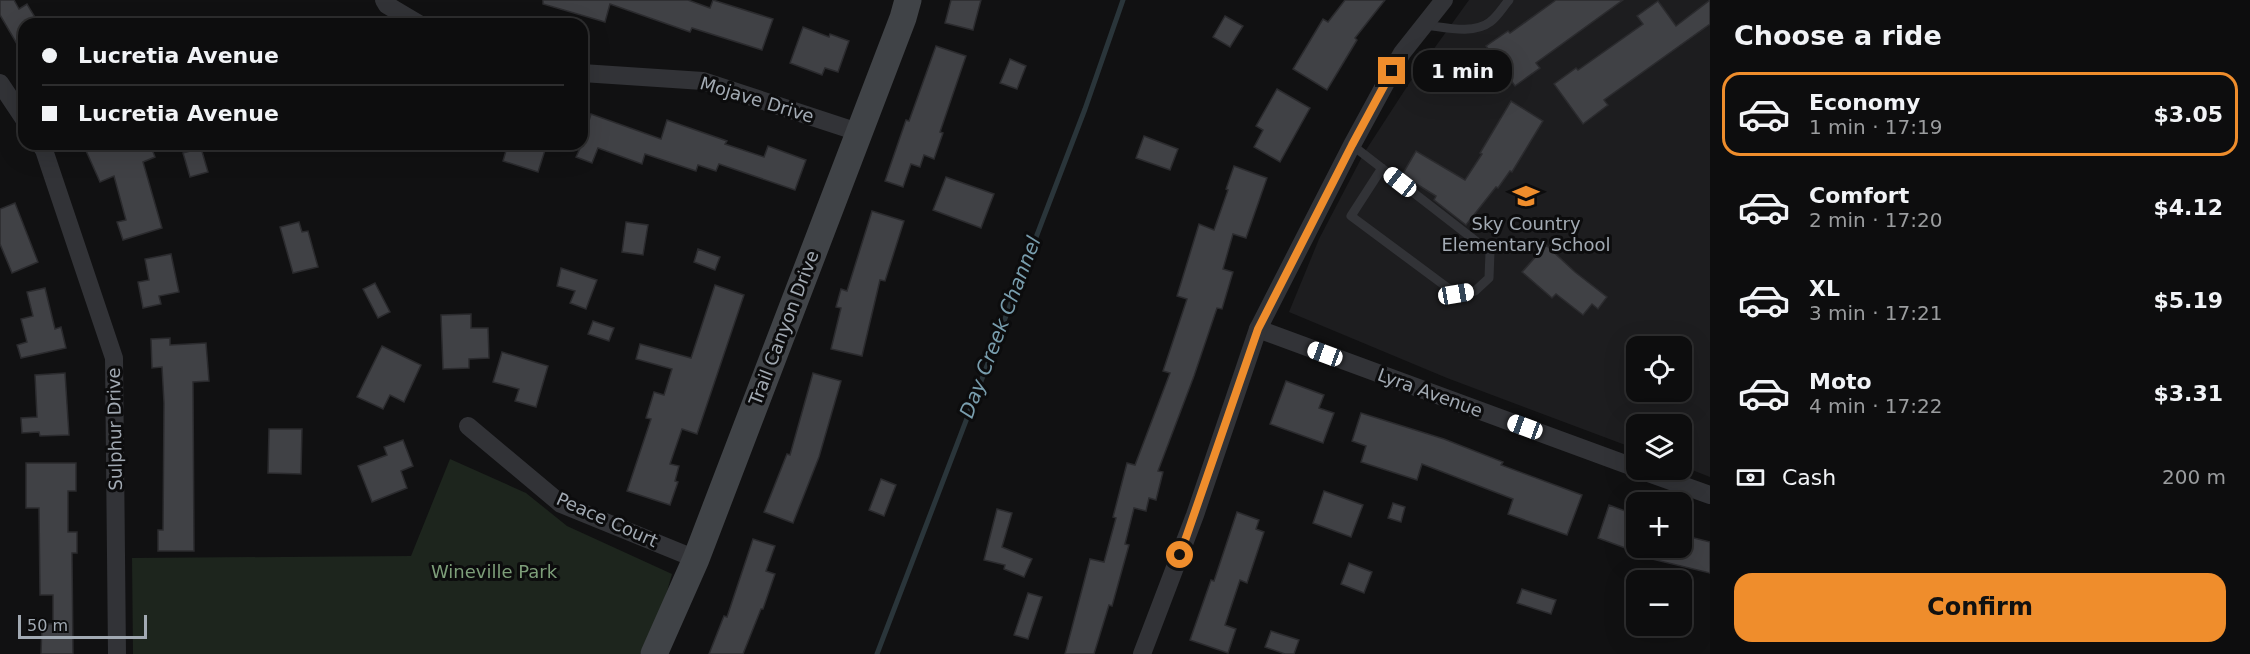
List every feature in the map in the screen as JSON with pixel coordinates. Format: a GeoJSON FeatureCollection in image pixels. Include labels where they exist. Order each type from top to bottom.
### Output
{"type":"FeatureCollection","features":[{"type":"Feature","properties":{"kind":"street"},"geometry":{"type":"LineString","coordinates":[[384,0],[387,5],[408,18]]}},
{"type":"Feature","properties":{"kind":"street","name":"Trail Canyon Drive"},"geometry":{"type":"LineString","coordinates":[[654,654],[696,559],[908,0]]}},
{"type":"Feature","properties":{"kind":"street"},"geometry":{"type":"LineString","coordinates":[[1142,654],[1195,515],[1258,329],[1402,53],[1444,0]]}},
{"type":"Feature","properties":{"kind":"street","name":"Mojave Drive"},"geometry":{"type":"LineString","coordinates":[[588,73],[704,81],[858,132]]}},
{"type":"Feature","properties":{"kind":"street"},"geometry":{"type":"LineString","coordinates":[[0,83],[18,110]]}},
{"type":"Feature","properties":{"kind":"street","name":"Sulphur Drive"},"geometry":{"type":"LineString","coordinates":[[44,150],[114,358],[117,654]]}},
{"type":"Feature","properties":{"kind":"street","name":"Lyra Avenue"},"geometry":{"type":"LineString","coordinates":[[1258,329],[1626,465]]}},
{"type":"Feature","properties":{"kind":"street","name":"Peace Court"},"geometry":{"type":"LineString","coordinates":[[468,426],[561,504],[696,559]]}},
{"type":"Feature","properties":{"kind":"street","name":"Lyra Avenue"},"geometry":{"type":"LineString","coordinates":[[1668,480],[1710,495]]}},
{"type":"Feature","properties":{"kind":"lane"},"geometry":{"type":"LineString","coordinates":[[1424,24],[1455,29],[1478,28],[1490,22],[1509,0]]}},
{"type":"Feature","properties":{"kind":"lane"},"geometry":{"type":"LineString","coordinates":[[1352,145],[1382,168],[1491,252],[1489,278],[1475,291],[1456,294],[1351,216],[1382,168]]}},
{"type":"Feature","properties":{"kind":"shaded area","name":"Sky Country Elementary School"},"geometry":{"type":"Polygon","coordinates":[[[1469,0],[1710,0],[1710,477],[1692,470],[1692,414],[1626,414],[1626,445],[1447,378],[1289,312],[1319,239],[1364,153],[1410,82],[1469,0]]]}},
{"type":"Feature","properties":{"kind":"green space","name":"Wineville Park"},"geometry":{"type":"Polygon","coordinates":[[[450,459],[526,493],[567,526],[672,574],[659,619],[640,654],[133,654],[132,558],[411,556],[450,459]]]}},
{"type":"Feature","properties":{"kind":"building"},"geometry":{"type":"Polygon","coordinates":[[[0,0],[14,0],[19,9],[27,4],[35,18],[18,18],[18,46],[0,15],[0,0]]]}},
{"type":"Feature","properties":{"kind":"building"},"geometry":{"type":"Polygon","coordinates":[[[543,0],[688,0],[710,8],[713,0],[773,19],[762,50],[692,28],[690,32],[610,4],[605,22],[543,4],[543,0]]]}},
{"type":"Feature","properties":{"kind":"building"},"geometry":{"type":"Polygon","coordinates":[[[951,0],[981,0],[973,30],[945,23],[951,0]]]}},
{"type":"Feature","properties":{"kind":"building"},"geometry":{"type":"Polygon","coordinates":[[[1345,0],[1385,0],[1355,38],[1357,40],[1327,90],[1293,69],[1323,19],[1328,22],[1345,0]]]}},
{"type":"Feature","properties":{"kind":"building"},"geometry":{"type":"Polygon","coordinates":[[[1556,0],[1623,0],[1536,63],[1540,68],[1515,86],[1486,46],[1508,31],[1510,33],[1556,0]]]}},
{"type":"Feature","properties":{"kind":"building"},"geometry":{"type":"Polygon","coordinates":[[[1710,0],[1710,24],[1604,100],[1608,105],[1583,124],[1554,84],[1576,68],[1578,70],[1643,24],[1637,16],[1658,1],[1676,26],[1710,0]]]}},
{"type":"Feature","properties":{"kind":"building"},"geometry":{"type":"Polygon","coordinates":[[[1225,16],[1243,26],[1230,47],[1213,37],[1225,16]]]}},
{"type":"Feature","properties":{"kind":"building"},"geometry":{"type":"Polygon","coordinates":[[[803,27],[829,37],[830,34],[849,41],[838,72],[825,68],[822,75],[790,63],[803,27]]]}},
{"type":"Feature","properties":{"kind":"building"},"geometry":{"type":"Polygon","coordinates":[[[936,46],[966,56],[940,132],[943,133],[934,159],[924,155],[920,167],[911,164],[903,187],[885,181],[906,120],[909,121],[936,46]]]}},
{"type":"Feature","properties":{"kind":"building"},"geometry":{"type":"Polygon","coordinates":[[[1010,59],[1026,66],[1017,89],[1000,83],[1010,59]]]}},
{"type":"Feature","properties":{"kind":"building"},"geometry":{"type":"Polygon","coordinates":[[[1277,89],[1310,108],[1280,162],[1254,147],[1263,130],[1256,126],[1277,89]]]}},
{"type":"Feature","properties":{"kind":"building"},"geometry":{"type":"Polygon","coordinates":[[[1511,101],[1543,121],[1512,172],[1510,171],[1498,188],[1496,187],[1466,225],[1434,200],[1436,196],[1402,175],[1416,151],[1465,180],[1511,101]]]}},
{"type":"Feature","properties":{"kind":"building"},"geometry":{"type":"Polygon","coordinates":[[[591,114],[661,139],[667,120],[764,157],[768,146],[806,160],[795,190],[719,164],[716,171],[698,165],[696,171],[645,154],[642,164],[598,148],[592,163],[576,157],[579,150],[588,150],[588,124],[591,114]]]}},
{"type":"Feature","properties":{"kind":"building"},"geometry":{"type":"Polygon","coordinates":[[[1144,136],[1178,149],[1170,170],[1136,158],[1144,136]]]}},
{"type":"Feature","properties":{"kind":"building"},"geometry":{"type":"Polygon","coordinates":[[[86,150],[152,150],[155,157],[143,162],[162,228],[123,240],[117,222],[126,220],[114,176],[100,182],[86,150]]]}},
{"type":"Feature","properties":{"kind":"building"},"geometry":{"type":"Polygon","coordinates":[[[202,150],[208,172],[190,177],[183,153],[202,150]]]}},
{"type":"Feature","properties":{"kind":"building"},"geometry":{"type":"Polygon","coordinates":[[[506,150],[545,150],[538,172],[503,161],[506,150]]]}},
{"type":"Feature","properties":{"kind":"building"},"geometry":{"type":"Polygon","coordinates":[[[1234,166],[1267,178],[1246,238],[1233,234],[1223,269],[1233,272],[1222,309],[1217,308],[1158,471],[1163,472],[1156,500],[1149,498],[1146,511],[1134,508],[1125,544],[1129,545],[1112,606],[1109,605],[1094,654],[1065,654],[1090,559],[1104,562],[1127,463],[1135,465],[1170,373],[1163,371],[1187,299],[1177,296],[1199,224],[1214,230],[1234,166]]]}},
{"type":"Feature","properties":{"kind":"building"},"geometry":{"type":"Polygon","coordinates":[[[946,177],[994,194],[981,228],[933,210],[946,177]]]}},
{"type":"Feature","properties":{"kind":"building"},"geometry":{"type":"Polygon","coordinates":[[[15,203],[38,262],[12,273],[0,244],[0,209],[15,203]]]}},
{"type":"Feature","properties":{"kind":"building"},"geometry":{"type":"Polygon","coordinates":[[[872,211],[904,221],[885,281],[880,280],[862,356],[831,349],[841,308],[836,307],[841,289],[847,291],[872,211]]]}},
{"type":"Feature","properties":{"kind":"building"},"geometry":{"type":"Polygon","coordinates":[[[299,222],[302,232],[308,231],[318,267],[293,273],[280,227],[299,222]]]}},
{"type":"Feature","properties":{"kind":"building"},"geometry":{"type":"Polygon","coordinates":[[[626,222],[648,225],[643,255],[622,252],[626,222]]]}},
{"type":"Feature","properties":{"kind":"building"},"geometry":{"type":"Polygon","coordinates":[[[1546,245],[1607,297],[1598,309],[1592,304],[1583,315],[1556,294],[1552,298],[1522,272],[1546,245]]]}},
{"type":"Feature","properties":{"kind":"building"},"geometry":{"type":"Polygon","coordinates":[[[698,249],[720,257],[715,270],[694,262],[698,249]]]}},
{"type":"Feature","properties":{"kind":"building"},"geometry":{"type":"Polygon","coordinates":[[[171,254],[179,292],[159,296],[161,304],[143,308],[138,282],[149,280],[145,259],[171,254]]]}},
{"type":"Feature","properties":{"kind":"building"},"geometry":{"type":"Polygon","coordinates":[[[561,268],[597,280],[586,309],[570,303],[575,291],[557,286],[561,268]]]}},
{"type":"Feature","properties":{"kind":"building"},"geometry":{"type":"Polygon","coordinates":[[[375,283],[390,312],[378,318],[363,289],[375,283]]]}},
{"type":"Feature","properties":{"kind":"building"},"geometry":{"type":"Polygon","coordinates":[[[715,285],[744,295],[697,434],[682,429],[670,464],[679,466],[675,481],[678,482],[670,505],[627,491],[651,419],[646,418],[654,392],[664,395],[672,369],[636,359],[640,344],[691,358],[715,285]]]}},
{"type":"Feature","properties":{"kind":"building"},"geometry":{"type":"Polygon","coordinates":[[[45,288],[55,329],[61,327],[66,348],[21,358],[17,345],[27,342],[21,319],[33,316],[27,292],[45,288]]]}},
{"type":"Feature","properties":{"kind":"building"},"geometry":{"type":"Polygon","coordinates":[[[471,314],[471,328],[488,328],[489,358],[469,359],[469,368],[443,369],[441,315],[471,314]]]}},
{"type":"Feature","properties":{"kind":"building"},"geometry":{"type":"Polygon","coordinates":[[[593,321],[614,328],[609,341],[588,334],[593,321]]]}},
{"type":"Feature","properties":{"kind":"building"},"geometry":{"type":"Polygon","coordinates":[[[170,338],[170,345],[206,343],[209,381],[193,382],[194,551],[158,551],[158,530],[163,530],[164,403],[162,367],[152,368],[151,339],[170,338]]]}},
{"type":"Feature","properties":{"kind":"building"},"geometry":{"type":"Polygon","coordinates":[[[382,346],[421,365],[404,402],[390,395],[383,409],[357,397],[382,346]]]}},
{"type":"Feature","properties":{"kind":"building"},"geometry":{"type":"Polygon","coordinates":[[[502,352],[548,366],[536,407],[515,401],[519,389],[493,382],[502,352]]]}},
{"type":"Feature","properties":{"kind":"building"},"geometry":{"type":"Polygon","coordinates":[[[65,373],[69,435],[40,436],[39,432],[22,433],[21,418],[37,417],[35,375],[65,373]]]}},
{"type":"Feature","properties":{"kind":"building"},"geometry":{"type":"Polygon","coordinates":[[[813,373],[841,381],[819,457],[793,523],[764,512],[787,454],[790,455],[813,373]]]}},
{"type":"Feature","properties":{"kind":"building"},"geometry":{"type":"Polygon","coordinates":[[[1286,381],[1324,395],[1319,408],[1334,413],[1323,443],[1270,424],[1286,381]]]}},
{"type":"Feature","properties":{"kind":"building"},"geometry":{"type":"Polygon","coordinates":[[[1361,413],[1444,439],[1503,462],[1501,465],[1582,495],[1567,535],[1508,514],[1513,499],[1422,464],[1417,480],[1361,462],[1366,446],[1352,441],[1361,413]]]}},
{"type":"Feature","properties":{"kind":"building"},"geometry":{"type":"Polygon","coordinates":[[[269,429],[302,429],[301,474],[268,473],[269,429]]]}},
{"type":"Feature","properties":{"kind":"building"},"geometry":{"type":"Polygon","coordinates":[[[403,440],[413,466],[401,471],[407,488],[372,502],[358,466],[387,455],[384,447],[403,440]]]}},
{"type":"Feature","properties":{"kind":"building"},"geometry":{"type":"Polygon","coordinates":[[[26,463],[76,463],[76,491],[68,491],[68,532],[77,532],[77,553],[72,553],[73,654],[41,654],[42,624],[53,624],[53,595],[40,595],[39,508],[26,508],[26,463]]]}},
{"type":"Feature","properties":{"kind":"building"},"geometry":{"type":"Polygon","coordinates":[[[881,479],[896,485],[884,516],[869,510],[881,479]]]}},
{"type":"Feature","properties":{"kind":"building"},"geometry":{"type":"Polygon","coordinates":[[[1324,491],[1363,505],[1351,537],[1313,523],[1324,491]]]}},
{"type":"Feature","properties":{"kind":"building"},"geometry":{"type":"Polygon","coordinates":[[[1393,503],[1405,507],[1401,522],[1388,518],[1393,503]]]}},
{"type":"Feature","properties":{"kind":"building"},"geometry":{"type":"Polygon","coordinates":[[[1609,505],[1626,511],[1626,548],[1598,538],[1609,505]]]}},
{"type":"Feature","properties":{"kind":"building"},"geometry":{"type":"Polygon","coordinates":[[[997,509],[1012,513],[1002,547],[1032,559],[1024,577],[1004,569],[1005,565],[984,560],[997,509]]]}},
{"type":"Feature","properties":{"kind":"building"},"geometry":{"type":"Polygon","coordinates":[[[1237,512],[1259,520],[1256,529],[1264,532],[1247,583],[1240,580],[1225,625],[1236,629],[1228,653],[1190,640],[1211,580],[1214,581],[1237,512]]]}},
{"type":"Feature","properties":{"kind":"building"},"geometry":{"type":"Polygon","coordinates":[[[1692,538],[1710,542],[1710,573],[1648,558],[1692,558],[1692,538]]]}},
{"type":"Feature","properties":{"kind":"building"},"geometry":{"type":"Polygon","coordinates":[[[753,539],[775,546],[766,571],[775,574],[763,609],[761,609],[743,654],[709,654],[724,616],[727,617],[753,539]]]}},
{"type":"Feature","properties":{"kind":"building"},"geometry":{"type":"Polygon","coordinates":[[[1349,563],[1372,572],[1364,593],[1341,584],[1349,563]]]}},
{"type":"Feature","properties":{"kind":"building"},"geometry":{"type":"Polygon","coordinates":[[[1522,589],[1556,600],[1551,614],[1517,603],[1522,589]]]}},
{"type":"Feature","properties":{"kind":"building"},"geometry":{"type":"Polygon","coordinates":[[[1028,593],[1042,597],[1028,639],[1014,635],[1028,593]]]}},
{"type":"Feature","properties":{"kind":"building"},"geometry":{"type":"Polygon","coordinates":[[[1271,631],[1299,640],[1294,654],[1285,654],[1265,647],[1271,631]]]}},
{"type":"Feature","properties":{"kind":"waterway","name":"Day Creek Channel"},"geometry":{"type":"LineString","coordinates":[[877,654],[1085,109],[1123,0]]}},
{"type":"Feature","properties":{"kind":"place","name":"Sky Country Elementary School"},"geometry":{"type":"Point","coordinates":[1526,196]}},
{"type":"Feature","properties":{"kind":"route"},"geometry":{"type":"LineString","coordinates":[[1180,555],[1258,329],[1392,71]]}}]}
